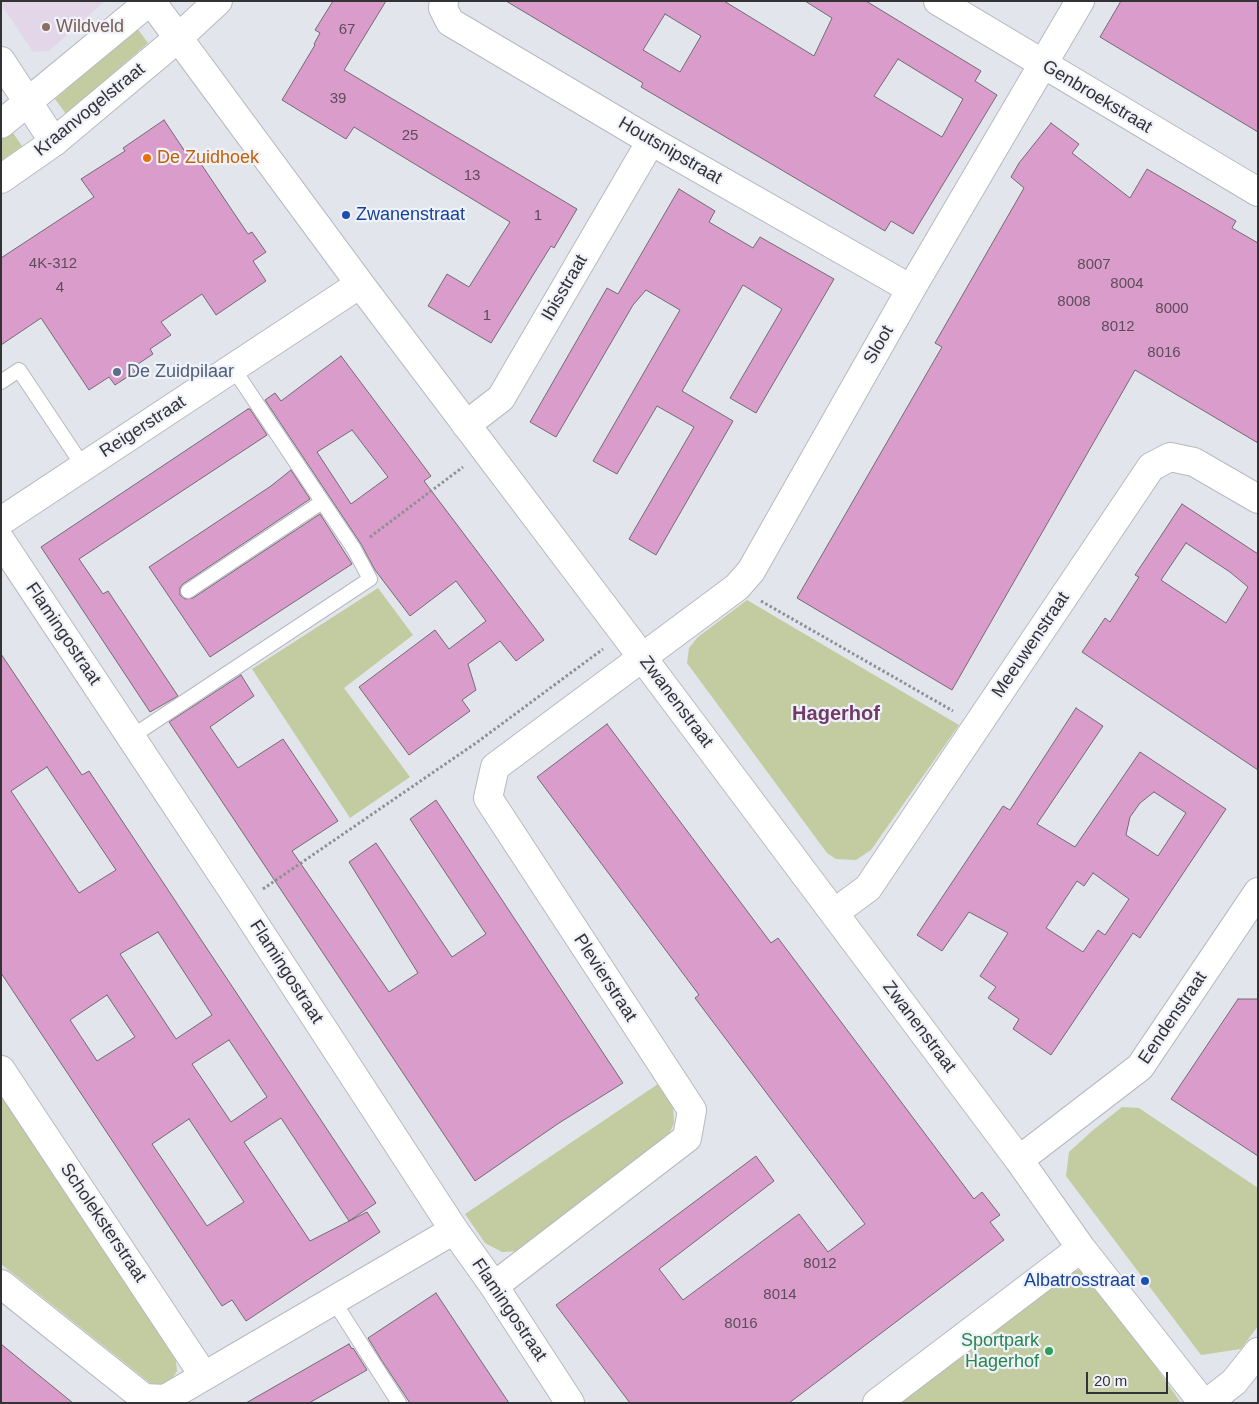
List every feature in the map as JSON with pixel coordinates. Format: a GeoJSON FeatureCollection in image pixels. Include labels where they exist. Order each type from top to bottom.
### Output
{"type":"FeatureCollection","features":[{"type":"Feature","properties":{"kind":"street","name":"Zwanenstraat"},"geometry":{"type":"LineString","coordinates":[[150,1],[360,284],[642,656],[1019,1160],[1081,1248],[1205,1403]]}},
{"type":"Feature","properties":{"kind":"street"},"geometry":{"type":"LineString","coordinates":[[1,124],[29,103],[150,1]]}},
{"type":"Feature","properties":{"kind":"street","name":"Kraanvogelstraat"},"geometry":{"type":"LineString","coordinates":[[1,179],[54,142],[177,39],[218,1]]}},
{"type":"Feature","properties":{"kind":"street","name":"Houtsnipstraat"},"geometry":{"type":"LineString","coordinates":[[444,1],[443,8],[450,22],[651,141],[912,289]]}},
{"type":"Feature","properties":{"kind":"street","name":"Genbroekstraat"},"geometry":{"type":"LineString","coordinates":[[938,1],[1258,192]]}},
{"type":"Feature","properties":{"kind":"street","name":"Sloot"},"geometry":{"type":"LineString","coordinates":[[642,656],[737,587],[752,571],[912,289],[1080,1]]}},
{"type":"Feature","properties":{"kind":"street"},"geometry":{"type":"LineString","coordinates":[[1,61],[54,142]]}},
{"type":"Feature","properties":{"kind":"street","name":"Ibisstraat"},"geometry":{"type":"LineString","coordinates":[[466,425],[501,398],[651,141]]}},
{"type":"Feature","properties":{"kind":"street","name":"Reigerstraat"},"geometry":{"type":"LineString","coordinates":[[1,520],[360,284]]}},
{"type":"Feature","properties":{"kind":"street","name":"Meeuwenstraat"},"geometry":{"type":"LineString","coordinates":[[834,914],[868,888],[1151,467],[1170,457],[1194,462],[1258,499]]}},
{"type":"Feature","properties":{"kind":"street","name":"Flamingostraat"},"geometry":{"type":"LineString","coordinates":[[1,541],[241,903],[454,1230],[494,1286],[570,1403]]}},
{"type":"Feature","properties":{"kind":"street","name":"Plevierstraat"},"geometry":{"type":"LineString","coordinates":[[494,1286],[687,1138],[692,1110],[488,798],[495,767],[642,656]]}},
{"type":"Feature","properties":{"kind":"street","name":"Eendenstraat"},"geometry":{"type":"LineString","coordinates":[[1019,1160],[1140,1067],[1258,892]]}},
{"type":"Feature","properties":{"kind":"street","name":"Scholeksterstraat"},"geometry":{"type":"LineString","coordinates":[[1,1070],[204,1376]]}},
{"type":"Feature","properties":{"kind":"street"},"geometry":{"type":"LineString","coordinates":[[1,1284],[144,1398],[165,1399],[454,1230]]}},
{"type":"Feature","properties":{"kind":"street"},"geometry":{"type":"LineString","coordinates":[[877,1403],[1081,1248]]}},
{"type":"Feature","properties":{"kind":"street"},"geometry":{"type":"LineString","coordinates":[[1205,1403],[1234,1382],[1258,1352]]}},
{"type":"Feature","properties":{"kind":"lane"},"geometry":{"type":"LineString","coordinates":[[131,737],[370,579],[354,549],[233,368]]}},
{"type":"Feature","properties":{"kind":"lane"},"geometry":{"type":"LineString","coordinates":[[1,382],[19,370],[83,466]]}},
{"type":"Feature","properties":{"kind":"lane"},"geometry":{"type":"LineString","coordinates":[[188,591],[322,502]]}},
{"type":"Feature","properties":{"kind":"lane"},"geometry":{"type":"LineString","coordinates":[[333,1300],[399,1403]]}},
{"type":"Feature","properties":{"kind":"path"},"geometry":{"type":"LineString","coordinates":[[354,549],[485,450]]}},
{"type":"Feature","properties":{"kind":"path"},"geometry":{"type":"LineString","coordinates":[[737,587],[978,725]]}},
{"type":"Feature","properties":{"kind":"path"},"geometry":{"type":"LineString","coordinates":[[241,903],[476,743],[624,633]]}},
{"type":"Feature","properties":{"kind":"shaded area","name":"Wildveld"},"geometry":{"type":"Polygon","coordinates":[[[1,1],[105,1],[49,51],[33,52],[1,4],[1,1]]]}},
{"type":"Feature","properties":{"kind":"green space"},"geometry":{"type":"Polygon","coordinates":[[[137,28],[148,43],[66,114],[55,99],[137,28]]]}},
{"type":"Feature","properties":{"kind":"green space"},"geometry":{"type":"Polygon","coordinates":[[[11,130],[22,146],[1,161],[1,137],[11,130]]]}},
{"type":"Feature","properties":{"kind":"green space"},"geometry":{"type":"Polygon","coordinates":[[[378,588],[413,635],[344,688],[410,777],[350,818],[252,669],[378,588]]]}},
{"type":"Feature","properties":{"kind":"green space"},"geometry":{"type":"Polygon","coordinates":[[[747,600],[959,725],[871,850],[856,860],[836,859],[827,853],[687,663],[689,648],[698,637],[747,600]]]}},
{"type":"Feature","properties":{"kind":"green space"},"geometry":{"type":"Polygon","coordinates":[[[658,1084],[673,1106],[674,1123],[666,1142],[520,1251],[502,1252],[485,1243],[465,1214],[658,1084]]]}},
{"type":"Feature","properties":{"kind":"green space"},"geometry":{"type":"Polygon","coordinates":[[[1,1090],[175,1350],[177,1371],[170,1382],[156,1387],[150,1383],[1,1264],[1,1090]]]}},
{"type":"Feature","properties":{"kind":"green space"},"geometry":{"type":"Polygon","coordinates":[[[1122,1107],[1139,1108],[1258,1188],[1258,1326],[1241,1349],[1201,1355],[1066,1176],[1069,1152],[1122,1107]]]}},
{"type":"Feature","properties":{"kind":"green space","name":"Sportpark Hagerhof"},"geometry":{"type":"Polygon","coordinates":[[[1078,1270],[1084,1270],[1181,1403],[896,1403],[1065,1275],[1078,1270]]]}},
{"type":"Feature","properties":{"kind":"building"},"geometry":{"type":"Polygon","coordinates":[[[333,1],[386,1],[344,70],[577,209],[554,248],[551,246],[491,343],[428,306],[447,274],[469,287],[510,222],[354,127],[346,139],[282,100],[315,45],[320,33],[315,30],[333,1]]]}},
{"type":"Feature","properties":{"kind":"building"},"geometry":{"type":"Polygon","coordinates":[[[506,1],[724,1],[814,56],[832,18],[805,1],[866,1],[981,71],[975,81],[997,95],[913,234],[891,221],[885,231],[641,87],[643,83],[506,1]],[[665,14],[643,50],[680,72],[701,36],[665,14]],[[898,59],[874,96],[942,137],[963,99],[898,59]]]}},
{"type":"Feature","properties":{"kind":"building"},"geometry":{"type":"Polygon","coordinates":[[[1121,1],[1258,1],[1258,132],[1100,37],[1121,1]]]}},
{"type":"Feature","properties":{"kind":"building"},"geometry":{"type":"Polygon","coordinates":[[[164,120],[190,159],[195,155],[248,234],[252,232],[266,252],[253,261],[266,281],[216,315],[202,294],[161,322],[171,335],[150,349],[153,354],[132,368],[135,372],[115,385],[109,377],[89,390],[41,318],[1,345],[1,258],[94,197],[81,179],[125,151],[123,148],[164,120]]]}},
{"type":"Feature","properties":{"kind":"building"},"geometry":{"type":"Polygon","coordinates":[[[1051,123],[1079,144],[1072,153],[1130,198],[1147,169],[1236,221],[1232,228],[1258,243],[1258,443],[1135,370],[952,690],[797,598],[942,347],[935,343],[1024,188],[1011,177],[1019,163],[1051,123]]]}},
{"type":"Feature","properties":{"kind":"building"},"geometry":{"type":"Polygon","coordinates":[[[679,189],[715,211],[709,222],[753,248],[760,237],[834,279],[756,413],[730,398],[782,309],[743,285],[682,391],[733,421],[656,555],[629,539],[694,427],[657,406],[617,474],[593,461],[680,310],[646,290],[633,305],[556,437],[530,422],[607,288],[618,294],[679,189]]]}},
{"type":"Feature","properties":{"kind":"building"},"geometry":{"type":"Polygon","coordinates":[[[341,356],[431,476],[424,481],[544,640],[516,661],[500,641],[468,664],[476,690],[462,700],[470,711],[409,755],[359,687],[435,630],[449,649],[486,621],[456,581],[410,616],[375,570],[361,544],[265,400],[275,393],[281,401],[341,356]],[[352,430],[317,452],[351,504],[388,477],[352,430]]]}},
{"type":"Feature","properties":{"kind":"building"},"geometry":{"type":"Polygon","coordinates":[[[250,409],[267,435],[79,559],[103,594],[108,591],[178,696],[150,712],[41,547],[250,409]]]}},
{"type":"Feature","properties":{"kind":"building"},"geometry":{"type":"Polygon","coordinates":[[[291,470],[310,499],[183,584],[180,588],[180,595],[185,599],[193,598],[320,514],[352,564],[210,657],[149,567],[271,486],[291,470]]]}},
{"type":"Feature","properties":{"kind":"building"},"geometry":{"type":"Polygon","coordinates":[[[1182,504],[1258,554],[1258,770],[1082,652],[1105,618],[1110,622],[1139,577],[1135,575],[1182,504]],[[1186,543],[1161,580],[1226,623],[1248,587],[1230,572],[1186,543]]]}},
{"type":"Feature","properties":{"kind":"building"},"geometry":{"type":"Polygon","coordinates":[[[1,654],[82,775],[89,771],[376,1203],[349,1221],[281,1118],[244,1142],[310,1241],[367,1212],[380,1232],[246,1321],[232,1300],[222,1306],[1,973],[1,654]],[[47,767],[11,791],[79,893],[116,870],[47,767]],[[158,932],[120,954],[176,1039],[212,1015],[158,932]],[[107,995],[70,1020],[97,1061],[135,1037],[107,995]],[[229,1040],[192,1064],[231,1122],[267,1097],[229,1040]],[[189,1119],[152,1144],[207,1226],[244,1202],[189,1119]]]}},
{"type":"Feature","properties":{"kind":"building"},"geometry":{"type":"Polygon","coordinates":[[[241,675],[254,696],[210,727],[238,768],[283,739],[338,821],[292,851],[389,992],[418,973],[349,862],[376,843],[452,957],[486,934],[410,819],[436,800],[623,1083],[559,1123],[475,1181],[169,722],[241,675]]]}},
{"type":"Feature","properties":{"kind":"building"},"geometry":{"type":"Polygon","coordinates":[[[1076,708],[1103,726],[1037,824],[1075,847],[1140,752],[1226,809],[1140,938],[1133,933],[1051,1055],[1013,1029],[1019,1019],[988,998],[996,987],[980,976],[1008,933],[969,912],[942,951],[917,935],[1003,806],[1010,810],[1076,708]],[[1154,792],[1140,803],[1130,817],[1126,835],[1158,856],[1186,813],[1154,792]],[[1093,873],[1084,886],[1077,881],[1046,928],[1083,952],[1098,930],[1105,935],[1129,899],[1093,873]]]}},
{"type":"Feature","properties":{"kind":"building"},"geometry":{"type":"Polygon","coordinates":[[[607,724],[771,943],[778,938],[974,1199],[982,1192],[1000,1215],[990,1222],[1004,1240],[789,1403],[630,1403],[556,1305],[756,1156],[774,1181],[659,1269],[683,1300],[799,1214],[828,1252],[865,1224],[695,998],[699,995],[537,777],[607,724]]]}},
{"type":"Feature","properties":{"kind":"building"},"geometry":{"type":"Polygon","coordinates":[[[1238,999],[1258,999],[1258,1156],[1171,1099],[1238,999]]]}},
{"type":"Feature","properties":{"kind":"building"},"geometry":{"type":"Polygon","coordinates":[[[436,1293],[509,1403],[410,1403],[382,1361],[368,1338],[436,1293]]]}},
{"type":"Feature","properties":{"kind":"building"},"geometry":{"type":"Polygon","coordinates":[[[1,1344],[30,1368],[73,1403],[1,1403],[1,1344]]]}},
{"type":"Feature","properties":{"kind":"building"},"geometry":{"type":"Polygon","coordinates":[[[349,1344],[367,1370],[309,1403],[246,1403],[349,1344]]]}},
{"type":"Feature","properties":{"kind":"place","name":"Wildveld"},"geometry":{"type":"Point","coordinates":[46,27]}},
{"type":"Feature","properties":{"kind":"place","name":"De Zuidhoek"},"geometry":{"type":"Point","coordinates":[147,158]}},
{"type":"Feature","properties":{"kind":"place","name":"Zwanenstraat"},"geometry":{"type":"Point","coordinates":[346,215]}},
{"type":"Feature","properties":{"kind":"place","name":"De Zuidpilaar"},"geometry":{"type":"Point","coordinates":[117,372]}},
{"type":"Feature","properties":{"kind":"place","name":"Albatrosstraat"},"geometry":{"type":"Point","coordinates":[1145,1281]}},
{"type":"Feature","properties":{"kind":"place","name":"Sportpark Hagerhof"},"geometry":{"type":"Point","coordinates":[1049,1351]}},
{"type":"Feature","properties":{"kind":"district","name":"Hagerhof"},"geometry":{"type":"Point","coordinates":[836,714]}}]}
